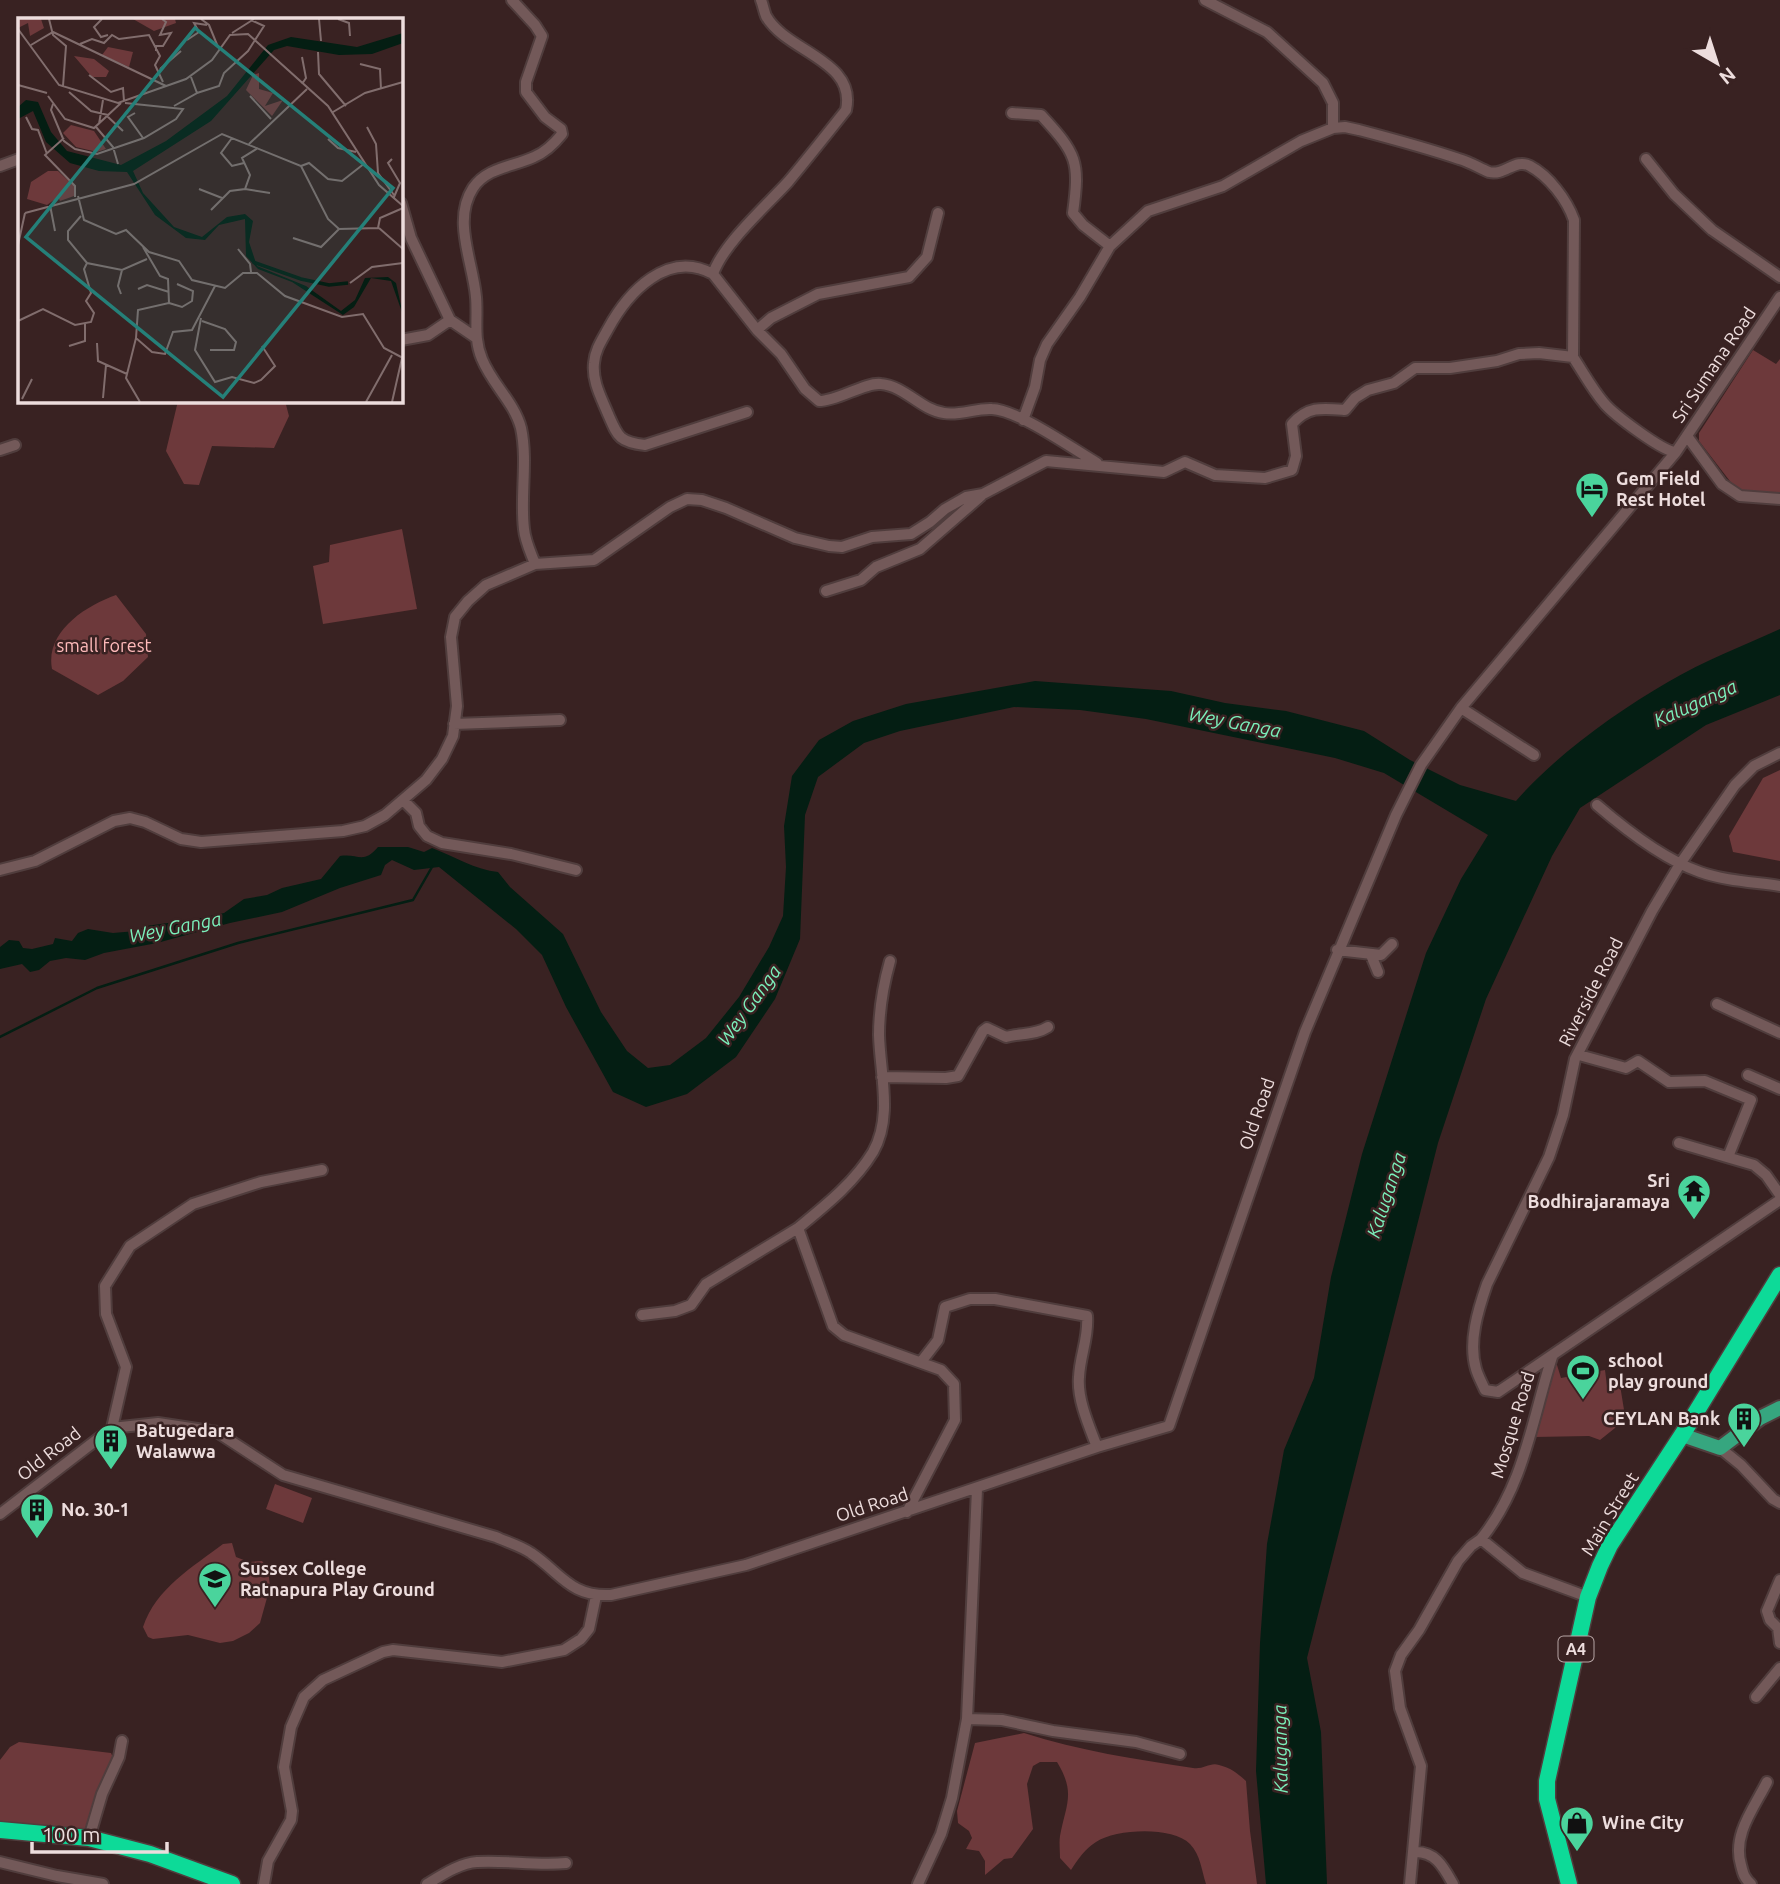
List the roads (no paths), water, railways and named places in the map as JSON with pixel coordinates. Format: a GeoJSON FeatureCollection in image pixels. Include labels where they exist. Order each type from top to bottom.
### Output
{"type":"FeatureCollection","features":[{"type":"Feature","properties":{"kind":"highway","name":"Main Street"},"geometry":{"type":"LineString","coordinates":[[1570,1884],[1546,1799],[1547,1781],[1588,1597],[1610,1545],[1682,1435],[1780,1275]]}},
{"type":"Feature","properties":{"kind":"highway"},"geometry":{"type":"LineString","coordinates":[[0,1830],[89,1838],[150,1854],[232,1884]]}},
{"type":"Feature","properties":{"kind":"main road"},"geometry":{"type":"LineString","coordinates":[[1682,1435],[1720,1448],[1760,1418],[1780,1408]]}},
{"type":"Feature","properties":{"kind":"street"},"geometry":{"type":"LineString","coordinates":[[512,0],[542,36],[526,82],[526,92],[545,117],[561,129],[562,134],[551,147],[534,158],[490,172],[473,188],[465,212],[464,229],[476,297],[475,337],[482,362],[516,414],[521,429],[524,453],[524,532],[535,565]]}},
{"type":"Feature","properties":{"kind":"street"},"geometry":{"type":"LineString","coordinates":[[713,274],[716,264],[728,248],[846,110],[849,96],[846,86],[837,74],[776,28],[766,16],[761,0]]}},
{"type":"Feature","properties":{"kind":"street"},"geometry":{"type":"LineString","coordinates":[[1205,0],[1267,32],[1323,83],[1334,103],[1333,128]]}},
{"type":"Feature","properties":{"kind":"street"},"geometry":{"type":"LineString","coordinates":[[1012,113],[1041,115],[1064,139],[1076,166],[1073,213],[1083,225],[1110,246]]}},
{"type":"Feature","properties":{"kind":"street"},"geometry":{"type":"LineString","coordinates":[[1023,420],[1035,387],[1040,359],[1047,345],[1110,246],[1148,211],[1223,186],[1301,141],[1333,128],[1345,127],[1462,159],[1491,172],[1499,173],[1517,164],[1527,164],[1536,170],[1568,203],[1574,220],[1573,357],[1605,405],[1657,446],[1676,452]]}},
{"type":"Feature","properties":{"kind":"street"},"geometry":{"type":"LineString","coordinates":[[0,166],[18,159]]}},
{"type":"Feature","properties":{"kind":"street"},"geometry":{"type":"LineString","coordinates":[[1646,159],[1674,194],[1712,230],[1780,277]]}},
{"type":"Feature","properties":{"kind":"street"},"geometry":{"type":"LineString","coordinates":[[402,206],[411,238],[450,320],[475,337]]}},
{"type":"Feature","properties":{"kind":"street"},"geometry":{"type":"LineString","coordinates":[[757,330],[771,318],[818,295],[909,277],[927,257],[937,213]]}},
{"type":"Feature","properties":{"kind":"street"},"geometry":{"type":"LineString","coordinates":[[747,412],[645,445],[629,443],[618,437],[595,382],[594,363],[597,349],[621,306],[653,276],[686,266],[702,268],[713,274],[757,330],[781,354],[805,389],[819,401],[828,401],[879,383],[902,390],[944,414],[993,408],[1023,420],[1100,465]]}},
{"type":"Feature","properties":{"kind":"street","name":"Sri Sumana Road"},"geometry":{"type":"LineString","coordinates":[[1461,708],[1676,452],[1780,297]]}},
{"type":"Feature","properties":{"kind":"street"},"geometry":{"type":"LineString","coordinates":[[402,340],[428,335],[450,320]]}},
{"type":"Feature","properties":{"kind":"street"},"geometry":{"type":"LineString","coordinates":[[826,591],[861,580],[876,567],[920,549],[983,494],[1046,461],[1164,472],[1185,462],[1215,475],[1265,478],[1292,470],[1296,456],[1292,424],[1301,413],[1315,408],[1345,410],[1355,398],[1368,390],[1394,383],[1415,368],[1450,368],[1497,361],[1519,354],[1539,353],[1573,357]]}},
{"type":"Feature","properties":{"kind":"street"},"geometry":{"type":"LineString","coordinates":[[1687,436],[1722,484],[1740,496],[1780,499]]}},
{"type":"Feature","properties":{"kind":"street"},"geometry":{"type":"LineString","coordinates":[[0,450],[15,445]]}},
{"type":"Feature","properties":{"kind":"street"},"geometry":{"type":"LineString","coordinates":[[0,870],[35,860],[114,821],[130,818],[181,839],[201,842],[343,831],[365,826],[385,816],[426,780],[442,759],[453,736],[457,706],[451,638],[455,617],[468,601],[486,585],[535,565],[594,560],[670,507],[687,499],[702,500],[726,508],[795,538],[842,547],[872,537],[911,534],[966,497],[983,494]]}},
{"type":"Feature","properties":{"kind":"street"},"geometry":{"type":"LineString","coordinates":[[1461,708],[1534,755]]}},
{"type":"Feature","properties":{"kind":"street","name":"Old Road"},"geometry":{"type":"LineString","coordinates":[[596,1596],[746,1565],[1097,1447],[1169,1426],[1298,1050],[1337,950],[1421,765],[1461,708]]}},
{"type":"Feature","properties":{"kind":"street"},"geometry":{"type":"LineString","coordinates":[[454,724],[560,720]]}},
{"type":"Feature","properties":{"kind":"street","name":"Riverside Road"},"geometry":{"type":"LineString","coordinates":[[1552,1357],[1498,1392],[1485,1390],[1475,1368],[1474,1331],[1487,1284],[1549,1157],[1563,1115],[1575,1059],[1652,911],[1680,864],[1735,785],[1754,766],[1780,753]]}},
{"type":"Feature","properties":{"kind":"street"},"geometry":{"type":"LineString","coordinates":[[403,800],[416,813],[419,826],[428,836],[442,843],[511,854],[576,870]]}},
{"type":"Feature","properties":{"kind":"street"},"geometry":{"type":"LineString","coordinates":[[1597,805],[1619,824],[1680,864],[1703,873],[1780,887]]}},
{"type":"Feature","properties":{"kind":"street"},"geometry":{"type":"LineString","coordinates":[[1337,950],[1381,955],[1392,944]]}},
{"type":"Feature","properties":{"kind":"street"},"geometry":{"type":"LineString","coordinates":[[1371,955],[1378,972]]}},
{"type":"Feature","properties":{"kind":"street"},"geometry":{"type":"LineString","coordinates":[[642,1315],[675,1311],[691,1305],[706,1284],[798,1228],[846,1188],[874,1150],[884,1117],[879,1034],[882,992],[890,961]]}},
{"type":"Feature","properties":{"kind":"street"},"geometry":{"type":"LineString","coordinates":[[1717,1004],[1780,1033]]}},
{"type":"Feature","properties":{"kind":"street"},"geometry":{"type":"LineString","coordinates":[[882,1077],[946,1079],[958,1076],[987,1028],[1006,1037],[1040,1032],[1048,1027]]}},
{"type":"Feature","properties":{"kind":"street"},"geometry":{"type":"LineString","coordinates":[[1579,1055],[1626,1068],[1638,1061],[1670,1082],[1704,1081],[1751,1100],[1728,1157]]}},
{"type":"Feature","properties":{"kind":"street"},"geometry":{"type":"LineString","coordinates":[[1748,1075],[1780,1089]]}},
{"type":"Feature","properties":{"kind":"street"},"geometry":{"type":"LineString","coordinates":[[1552,1357],[1780,1198],[1766,1175],[1754,1165],[1679,1143]]}},
{"type":"Feature","properties":{"kind":"street"},"geometry":{"type":"LineString","coordinates":[[264,1884],[268,1861],[291,1820],[292,1811],[284,1767],[290,1727],[304,1697],[313,1688],[323,1680],[383,1652],[393,1650],[502,1662],[565,1650],[581,1640],[589,1629],[596,1596],[580,1592],[530,1552],[507,1542],[283,1475],[217,1432],[158,1423],[112,1427],[126,1367],[106,1314],[105,1286],[130,1246],[193,1204],[261,1182],[322,1170]]}},
{"type":"Feature","properties":{"kind":"street"},"geometry":{"type":"LineString","coordinates":[[798,1228],[833,1326],[844,1335],[941,1370],[954,1384],[955,1420],[906,1512]]}},
{"type":"Feature","properties":{"kind":"street"},"geometry":{"type":"LineString","coordinates":[[921,1362],[938,1340],[945,1307],[970,1299],[995,1299],[1087,1316],[1089,1331],[1078,1378],[1085,1415],[1097,1447]]}},
{"type":"Feature","properties":{"kind":"street","name":"Mosque Road"},"geometry":{"type":"LineString","coordinates":[[1410,1884],[1421,1766],[1400,1708],[1395,1671],[1401,1655],[1419,1630],[1458,1561],[1498,1518],[1517,1480],[1552,1357]]}},
{"type":"Feature","properties":{"kind":"street","name":"Old Road"},"geometry":{"type":"LineString","coordinates":[[0,1514],[112,1427]]}},
{"type":"Feature","properties":{"kind":"street"},"geometry":{"type":"LineString","coordinates":[[1720,1448],[1780,1503]]}},
{"type":"Feature","properties":{"kind":"street"},"geometry":{"type":"LineString","coordinates":[[918,1884],[941,1834],[952,1798],[967,1719],[977,1489]]}},
{"type":"Feature","properties":{"kind":"street"},"geometry":{"type":"LineString","coordinates":[[1481,1539],[1522,1573],[1588,1597]]}},
{"type":"Feature","properties":{"kind":"street"},"geometry":{"type":"LineString","coordinates":[[1780,1580],[1767,1611],[1770,1620],[1778,1628],[1780,1643]]}},
{"type":"Feature","properties":{"kind":"street"},"geometry":{"type":"LineString","coordinates":[[1756,1697],[1780,1668]]}},
{"type":"Feature","properties":{"kind":"street"},"geometry":{"type":"LineString","coordinates":[[967,1719],[1002,1720],[1052,1731],[1136,1742],[1180,1754]]}},
{"type":"Feature","properties":{"kind":"street"},"geometry":{"type":"LineString","coordinates":[[89,1838],[102,1794],[119,1757],[122,1741]]}},
{"type":"Feature","properties":{"kind":"street"},"geometry":{"type":"LineString","coordinates":[[1751,1884],[1745,1879],[1737,1852],[1740,1834],[1767,1782]]}},
{"type":"Feature","properties":{"kind":"street"},"geometry":{"type":"LineString","coordinates":[[1414,1852],[1431,1855],[1441,1863],[1453,1884]]}},
{"type":"Feature","properties":{"kind":"street"},"geometry":{"type":"LineString","coordinates":[[0,1862],[103,1884]]}},
{"type":"Feature","properties":{"kind":"street"},"geometry":{"type":"LineString","coordinates":[[427,1884],[450,1871],[476,1862],[541,1866],[566,1863]]}},
{"type":"Feature","properties":{"kind":"water"},"geometry":{"type":"Polygon","coordinates":[[[1780,629],[1780,695],[1706,725],[1580,808],[1552,856],[1486,999],[1438,1143],[1307,1658],[1321,1732],[1327,1884],[1266,1884],[1256,1771],[1260,1643],[1267,1544],[1284,1450],[1314,1378],[1331,1277],[1362,1154],[1426,953],[1461,879],[1488,835],[1384,773],[1335,758],[1146,719],[1080,710],[1014,707],[900,731],[864,743],[818,777],[805,815],[800,939],[775,999],[736,1057],[687,1094],[646,1107],[613,1092],[566,1007],[542,955],[516,929],[439,867],[414,870],[392,860],[385,865],[381,875],[340,888],[282,912],[157,943],[104,953],[85,960],[66,958],[50,961],[39,970],[30,972],[22,964],[0,969],[0,947],[9,940],[19,941],[23,948],[32,949],[53,944],[55,938],[72,941],[78,933],[88,929],[113,933],[136,931],[146,926],[197,919],[224,913],[244,899],[321,879],[340,856],[364,857],[378,847],[408,847],[424,852],[432,848],[473,866],[498,872],[510,887],[563,934],[601,1012],[627,1051],[648,1068],[670,1065],[706,1038],[739,997],[769,947],[783,916],[786,867],[784,826],[792,776],[819,740],[853,721],[906,704],[1035,681],[1171,691],[1225,703],[1286,711],[1364,731],[1410,760],[1460,785],[1516,801],[1568,751],[1628,707],[1695,667],[1780,629]]]}},
{"type":"Feature","properties":{"kind":"waterway"},"geometry":{"type":"LineString","coordinates":[[0,1037],[97,988],[238,943],[413,900],[432,867]]}},
{"type":"Feature","properties":{"kind":"place","name":"Gem Field Rest Hotel"},"geometry":{"type":"Point","coordinates":[1592,519]}},
{"type":"Feature","properties":{"kind":"place","name":"Sri Bodhirajaramaya"},"geometry":{"type":"Point","coordinates":[1694,1221]}},
{"type":"Feature","properties":{"kind":"place","name":"school play ground"},"geometry":{"type":"Point","coordinates":[1583,1401]}},
{"type":"Feature","properties":{"kind":"place","name":"CEYLAN Bank"},"geometry":{"type":"Point","coordinates":[1744,1449]}},
{"type":"Feature","properties":{"kind":"place","name":"Batugedara Walawwa"},"geometry":{"type":"Point","coordinates":[111,1471]}},
{"type":"Feature","properties":{"kind":"place","name":"No. 30-1"},"geometry":{"type":"Point","coordinates":[37,1540]}},
{"type":"Feature","properties":{"kind":"place","name":"Sussex College Ratnapura Play Ground"},"geometry":{"type":"Point","coordinates":[215,1609]}},
{"type":"Feature","properties":{"kind":"place","name":"Wine City"},"geometry":{"type":"Point","coordinates":[1577,1853]}},
{"type":"Feature","properties":{"kind":"park label","name":"small forest"},"geometry":{"type":"Point","coordinates":[104,646]}},
{"type":"Feature","properties":{"kind":"water label","name":"Kaluganga"},"geometry":{"type":"Point","coordinates":[1695,703]}},
{"type":"Feature","properties":{"kind":"water label","name":"Wey Ganga"},"geometry":{"type":"Point","coordinates":[1235,722]}},
{"type":"Feature","properties":{"kind":"water label","name":"Wey Ganga"},"geometry":{"type":"Point","coordinates":[175,927]}},
{"type":"Feature","properties":{"kind":"water label","name":"Wey Ganga"},"geometry":{"type":"Point","coordinates":[749,1005]}},
{"type":"Feature","properties":{"kind":"water label","name":"Kaluganga"},"geometry":{"type":"Point","coordinates":[1386,1195]}},
{"type":"Feature","properties":{"kind":"water label","name":"Kaluganga"},"geometry":{"type":"Point","coordinates":[1280,1749]}}]}
